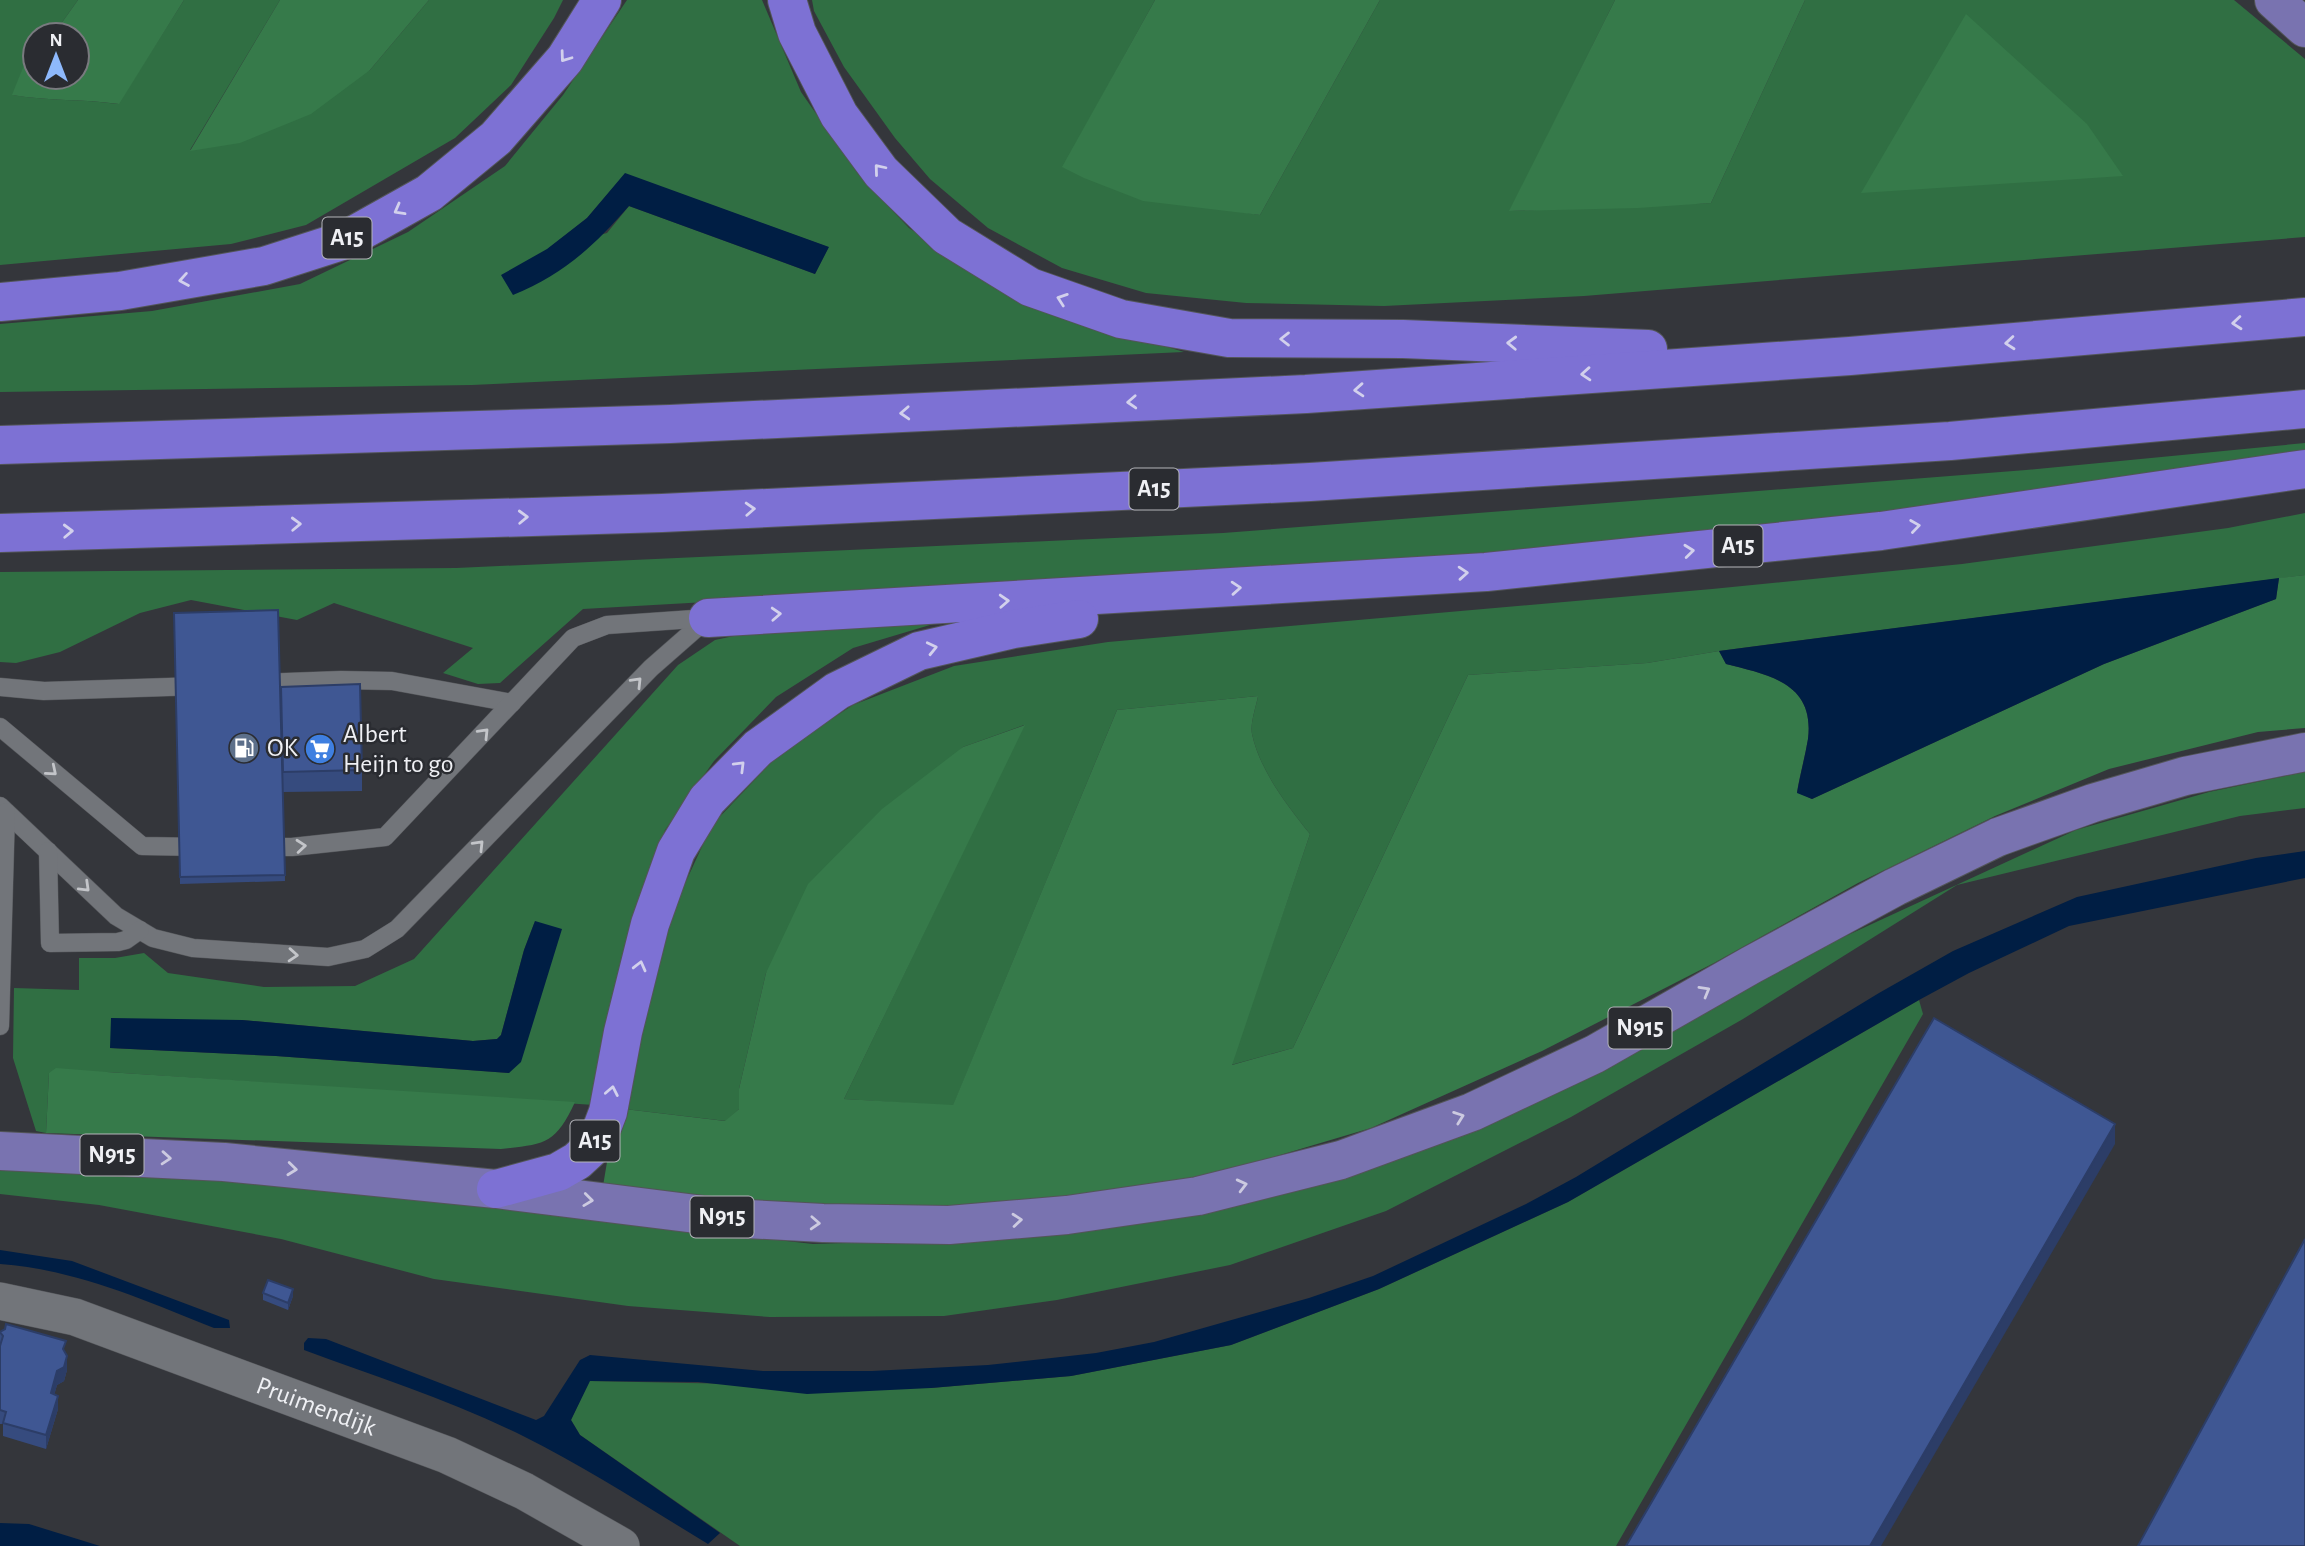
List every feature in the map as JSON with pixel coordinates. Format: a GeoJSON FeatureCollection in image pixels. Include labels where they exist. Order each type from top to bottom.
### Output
{"type":"FeatureCollection","features":[{"type":"Feature","properties":{"kind":"highway","name":"A15"},"geometry":{"type":"LineString","coordinates":[[0,302],[120,291],[264,266],[345,240],[429,193],[496,138],[565,59],[601,0]]}},
{"type":"Feature","properties":{"kind":"highway"},"geometry":{"type":"LineString","coordinates":[[787,0],[797,33],[839,115],[881,172],[947,236],[1030,288],[1121,319],[1229,338],[1403,339],[1850,356]]}},
{"type":"Feature","properties":{"kind":"highway"},"geometry":{"type":"LineString","coordinates":[[0,445],[684,424],[1264,396],[1850,356],[2305,317]]}},
{"type":"Feature","properties":{"kind":"highway","name":"A15"},"geometry":{"type":"LineString","coordinates":[[0,533],[676,512],[1310,482],[1950,441],[2305,409]]}},
{"type":"Feature","properties":{"kind":"highway","name":"A15"},"geometry":{"type":"LineString","coordinates":[[708,618],[1486,572],[1881,531],[2305,469]]}},
{"type":"Feature","properties":{"kind":"highway","name":"A15"},"geometry":{"type":"LineString","coordinates":[[496,1189],[558,1172],[577,1161],[590,1149],[600,1133],[608,1112],[623,1032],[650,925],[676,851],[706,800],[758,748],[837,691],[919,651],[1014,629],[1099,616],[1167,592]]}},
{"type":"Feature","properties":{"kind":"main road"},"geometry":{"type":"LineString","coordinates":[[2274,0],[2305,28]]}},
{"type":"Feature","properties":{"kind":"main road","name":"N915"},"geometry":{"type":"LineString","coordinates":[[0,1151],[188,1159],[496,1189],[728,1218],[823,1223],[950,1225],[1067,1215],[1198,1196],[1340,1160],[1472,1112],[1595,1054],[1895,887],[1998,837],[2092,803],[2185,776],[2305,752]]}},
{"type":"Feature","properties":{"kind":"street","name":"Pruimendijk"},"geometry":{"type":"LineString","coordinates":[[0,1300],[75,1317],[447,1455],[524,1492],[621,1546]]}},
{"type":"Feature","properties":{"kind":"lane","name":"A15"},"geometry":{"type":"LineString","coordinates":[[0,727],[142,846],[292,847],[385,837],[573,638],[607,625],[708,618]]}},
{"type":"Feature","properties":{"kind":"lane"},"geometry":{"type":"LineString","coordinates":[[3,809],[116,916],[153,938],[193,948],[328,957],[365,949],[397,929],[651,668],[708,618]]}},
{"type":"Feature","properties":{"kind":"lane"},"geometry":{"type":"LineString","coordinates":[[247,684],[392,681],[512,703]]}},
{"type":"Feature","properties":{"kind":"lane"},"geometry":{"type":"LineString","coordinates":[[0,688],[44,691],[220,685]]}},
{"type":"Feature","properties":{"kind":"lane"},"geometry":{"type":"LineString","coordinates":[[0,1026],[3,809]]}},
{"type":"Feature","properties":{"kind":"lane"},"geometry":{"type":"LineString","coordinates":[[48,851],[50,943],[118,942],[127,940],[141,930]]}},
{"type":"Feature","properties":{"kind":"green space"},"geometry":{"type":"Polygon","coordinates":[[[0,0],[78,0],[63,21],[21,21],[21,74],[13,95],[118,104],[184,0],[280,0],[190,150],[370,70],[429,0],[563,0],[511,85],[455,138],[306,225],[231,244],[0,265],[0,0]]]}},
{"type":"Feature","properties":{"kind":"green space"},"geometry":{"type":"Polygon","coordinates":[[[78,0],[184,0],[119,104],[12,95],[21,72],[21,91],[91,91],[91,21],[63,21],[78,0]]]}},
{"type":"Feature","properties":{"kind":"green space"},"geometry":{"type":"Polygon","coordinates":[[[280,0],[429,0],[370,70],[311,114],[240,143],[190,151],[280,0]]]}},
{"type":"Feature","properties":{"kind":"green space"},"geometry":{"type":"Polygon","coordinates":[[[627,0],[762,0],[801,92],[858,174],[909,228],[987,280],[1092,324],[1184,352],[472,385],[0,392],[0,324],[152,311],[300,284],[408,232],[505,166],[563,95],[627,0]],[[625,174],[587,218],[548,249],[607,233],[629,206],[815,274],[828,247],[625,174]]]}},
{"type":"Feature","properties":{"kind":"green space"},"geometry":{"type":"Polygon","coordinates":[[[812,0],[1155,0],[1063,167],[1216,208],[1260,215],[1380,0],[1615,0],[1510,211],[1711,203],[1805,0],[2234,0],[2305,59],[2305,237],[1584,296],[1384,306],[1246,303],[1146,293],[1062,268],[988,228],[930,179],[895,138],[844,67],[814,11],[812,0]]]}},
{"type":"Feature","properties":{"kind":"green space"},"geometry":{"type":"Polygon","coordinates":[[[1155,0],[1380,0],[1260,215],[1143,201],[1062,167],[1155,0]]]}},
{"type":"Feature","properties":{"kind":"green space"},"geometry":{"type":"Polygon","coordinates":[[[1615,0],[1805,0],[1711,203],[1638,208],[1509,211],[1615,0]]]}},
{"type":"Feature","properties":{"kind":"green space"},"geometry":{"type":"Polygon","coordinates":[[[1966,14],[2087,124],[2123,176],[1861,193],[1966,14]]]}},
{"type":"Feature","properties":{"kind":"green space"},"geometry":{"type":"Polygon","coordinates":[[[2305,443],[2305,456],[1706,535],[1454,560],[583,609],[500,683],[478,684],[443,673],[473,648],[334,603],[297,620],[191,600],[140,613],[60,652],[16,663],[0,662],[0,572],[456,568],[1223,533],[2026,470],[2305,443]]]}},
{"type":"Feature","properties":{"kind":"green space"},"geometry":{"type":"Polygon","coordinates":[[[2305,513],[2305,575],[1719,651],[1647,663],[1468,675],[1293,1048],[1231,1065],[1310,834],[1275,787],[1256,748],[1252,720],[1258,696],[1117,710],[953,1106],[844,1099],[1024,725],[963,747],[766,973],[739,1089],[739,1109],[726,1121],[616,1108],[675,905],[712,825],[781,752],[853,705],[954,666],[1108,642],[1712,589],[1962,564],[2228,528],[2305,513]]]}},
{"type":"Feature","properties":{"kind":"green space"},"geometry":{"type":"Polygon","coordinates":[[[2305,575],[2305,728],[2258,732],[2109,769],[1995,816],[1858,883],[1714,963],[1542,1051],[1371,1128],[1219,1173],[1064,1199],[937,1209],[770,1211],[603,1186],[616,1108],[725,1121],[739,1109],[739,1089],[766,973],[808,884],[882,809],[963,747],[1025,725],[844,1099],[953,1105],[1117,710],[1258,696],[1252,720],[1256,748],[1275,787],[1310,834],[1232,1065],[1293,1048],[1468,675],[1647,663],[1719,651],[1726,664],[1758,672],[1785,684],[1796,693],[1804,705],[1808,720],[1808,739],[1797,792],[1812,799],[2104,664],[2276,599],[2279,578],[2305,575]]]}},
{"type":"Feature","properties":{"kind":"green space"},"geometry":{"type":"Polygon","coordinates":[[[940,622],[853,648],[776,697],[714,761],[665,830],[630,948],[594,1105],[107,1072],[49,1073],[46,1133],[36,1131],[13,1058],[14,988],[79,990],[79,958],[115,958],[144,953],[168,973],[264,987],[355,986],[414,959],[678,665],[715,640],[757,631],[940,622]],[[535,921],[524,950],[501,1035],[497,1039],[473,1041],[242,1020],[110,1048],[276,1056],[509,1073],[535,921]]]}},
{"type":"Feature","properties":{"kind":"green space"},"geometry":{"type":"Polygon","coordinates":[[[2305,772],[2305,808],[2240,816],[1957,885],[1743,1019],[1571,1117],[1386,1211],[1230,1265],[1057,1300],[944,1316],[770,1317],[628,1306],[434,1279],[281,1239],[99,1205],[0,1194],[0,1164],[127,1167],[813,1244],[1041,1237],[1224,1207],[1774,969],[2076,830],[2209,792],[2305,772]]]}},
{"type":"Feature","properties":{"kind":"green space"},"geometry":{"type":"Polygon","coordinates":[[[1919,1000],[1923,1014],[1616,1546],[740,1546],[580,1435],[571,1420],[589,1381],[931,1388],[1071,1376],[1231,1345],[1379,1289],[1568,1202],[1919,1000]]]}},
{"type":"Feature","properties":{"kind":"green space"},"geometry":{"type":"Polygon","coordinates":[[[56,1068],[575,1102],[561,1127],[547,1140],[528,1146],[501,1149],[46,1133],[49,1073],[56,1068]]]}},
{"type":"Feature","properties":{"kind":"water"},"geometry":{"type":"Polygon","coordinates":[[[625,173],[829,247],[815,274],[629,206],[577,258],[547,278],[513,295],[501,275],[547,249],[587,218],[625,173]]]}},
{"type":"Feature","properties":{"kind":"water"},"geometry":{"type":"Polygon","coordinates":[[[2279,578],[2276,599],[2104,664],[1812,799],[1797,793],[1808,739],[1808,720],[1804,705],[1796,693],[1785,684],[1758,672],[1726,664],[1719,651],[2279,578]]]}},
{"type":"Feature","properties":{"kind":"water"},"geometry":{"type":"Polygon","coordinates":[[[2305,851],[2305,878],[2069,926],[1919,1000],[1568,1202],[1379,1289],[1231,1345],[1071,1376],[931,1388],[807,1394],[698,1382],[590,1381],[571,1420],[580,1435],[720,1533],[708,1544],[594,1474],[496,1423],[304,1350],[304,1343],[308,1338],[326,1339],[536,1420],[544,1416],[580,1360],[590,1355],[763,1371],[872,1371],[988,1365],[1096,1353],[1154,1342],[1309,1298],[1373,1276],[1526,1204],[1576,1177],[1953,951],[2077,897],[2256,858],[2305,851]]]}},
{"type":"Feature","properties":{"kind":"water"},"geometry":{"type":"Polygon","coordinates":[[[535,921],[562,929],[521,1062],[509,1073],[276,1056],[110,1048],[111,1018],[242,1020],[473,1041],[497,1039],[501,1035],[524,950],[535,921]]]}},
{"type":"Feature","properties":{"kind":"water"},"geometry":{"type":"Polygon","coordinates":[[[0,1250],[72,1261],[229,1320],[230,1328],[214,1328],[136,1297],[83,1280],[29,1267],[0,1264],[0,1250]]]}},
{"type":"Feature","properties":{"kind":"water"},"geometry":{"type":"Polygon","coordinates":[[[0,1523],[29,1524],[100,1546],[0,1546],[0,1523]]]}},
{"type":"Feature","properties":{"kind":"building"},"geometry":{"type":"Polygon","coordinates":[[[278,610],[285,875],[180,877],[174,613],[278,610]]]}},
{"type":"Feature","properties":{"kind":"building"},"geometry":{"type":"Polygon","coordinates":[[[360,684],[362,770],[283,772],[281,687],[360,684]]]}},
{"type":"Feature","properties":{"kind":"building"},"geometry":{"type":"Polygon","coordinates":[[[1934,1018],[2115,1124],[1870,1546],[1626,1546],[1934,1018]]]}},
{"type":"Feature","properties":{"kind":"building"},"geometry":{"type":"Polygon","coordinates":[[[2305,1239],[2305,1546],[2138,1546],[2305,1239]]]}},
{"type":"Feature","properties":{"kind":"building"},"geometry":{"type":"Polygon","coordinates":[[[268,1280],[293,1289],[288,1303],[263,1293],[268,1280]]]}},
{"type":"Feature","properties":{"kind":"building"},"geometry":{"type":"Polygon","coordinates":[[[6,1324],[66,1341],[63,1349],[67,1356],[64,1367],[57,1371],[51,1393],[58,1396],[46,1435],[3,1423],[6,1412],[0,1410],[0,1346],[3,1336],[0,1332],[5,1329],[6,1324]]]}},
{"type":"Feature","properties":{"kind":"place","name":"OK"},"geometry":{"type":"Point","coordinates":[244,748]}},
{"type":"Feature","properties":{"kind":"place","name":"Albert Heijn to go"},"geometry":{"type":"Point","coordinates":[320,749]}}]}
